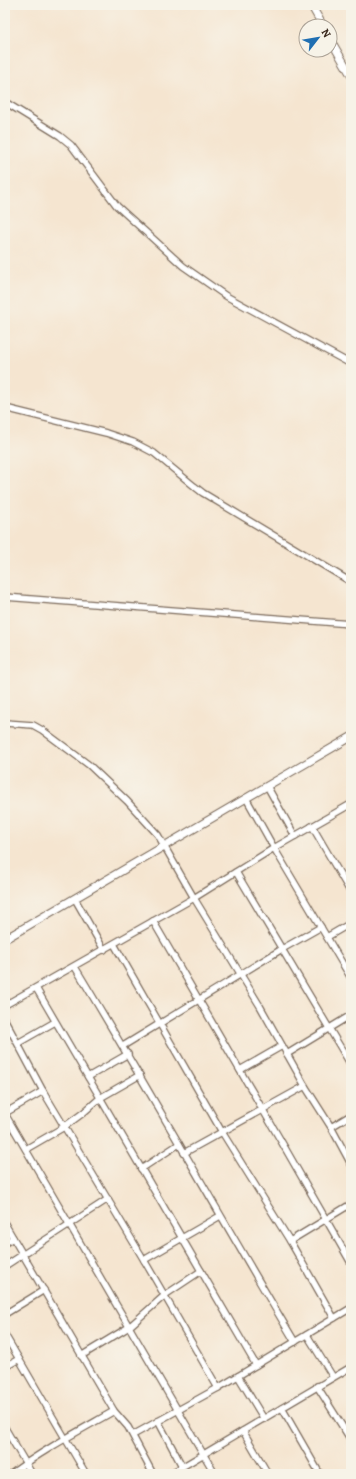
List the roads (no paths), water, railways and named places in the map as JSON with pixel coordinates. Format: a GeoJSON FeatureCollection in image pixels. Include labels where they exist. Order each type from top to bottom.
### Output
{"type":"FeatureCollection","features":[{"type":"Feature","properties":{"kind":"street"},"geometry":{"type":"LineString","coordinates":[[311,5],[318,18]]}},
{"type":"Feature","properties":{"kind":"street"},"geometry":{"type":"LineString","coordinates":[[338,53],[351,75]]}},
{"type":"Feature","properties":{"kind":"street"},"geometry":{"type":"LineString","coordinates":[[5,102],[60,136],[71,145],[117,206],[183,266],[226,296],[351,364]]}},
{"type":"Feature","properties":{"kind":"street"},"geometry":{"type":"LineString","coordinates":[[5,408],[106,433],[134,442],[154,453],[203,493],[351,582]]}},
{"type":"Feature","properties":{"kind":"street"},"geometry":{"type":"LineString","coordinates":[[5,597],[351,624]]}},
{"type":"Feature","properties":{"kind":"street"},"geometry":{"type":"LineString","coordinates":[[5,723],[33,725],[42,730],[89,766],[126,801],[158,835],[194,898],[260,1006],[305,1086],[331,1127],[351,1164]]}},
{"type":"Feature","properties":{"kind":"street"},"geometry":{"type":"LineString","coordinates":[[5,939],[351,737]]}},
{"type":"Feature","properties":{"kind":"street"},"geometry":{"type":"LineString","coordinates":[[267,786],[295,836]]}},
{"type":"Feature","properties":{"kind":"street"},"geometry":{"type":"LineString","coordinates":[[246,798],[351,978]]}},
{"type":"Feature","properties":{"kind":"street"},"geometry":{"type":"LineString","coordinates":[[5,1005],[194,898],[274,848],[351,804]]}},
{"type":"Feature","properties":{"kind":"street"},"geometry":{"type":"LineString","coordinates":[[312,826],[351,893]]}},
{"type":"Feature","properties":{"kind":"street"},"geometry":{"type":"LineString","coordinates":[[236,872],[303,982],[351,1065]]}},
{"type":"Feature","properties":{"kind":"street"},"geometry":{"type":"LineString","coordinates":[[75,899],[104,950]]}},
{"type":"Feature","properties":{"kind":"street"},"geometry":{"type":"LineString","coordinates":[[153,921],[263,1109],[351,1264]]}},
{"type":"Feature","properties":{"kind":"street"},"geometry":{"type":"LineString","coordinates":[[327,937],[351,923]]}},
{"type":"Feature","properties":{"kind":"street"},"geometry":{"type":"LineString","coordinates":[[123,1046],[240,974],[321,927]]}},
{"type":"Feature","properties":{"kind":"street"},"geometry":{"type":"LineString","coordinates":[[114,944],[222,1132],[290,1241],[334,1318]]}},
{"type":"Feature","properties":{"kind":"street"},"geometry":{"type":"LineString","coordinates":[[345,967],[351,963]]}},
{"type":"Feature","properties":{"kind":"street"},"geometry":{"type":"LineString","coordinates":[[75,966],[128,1054],[220,1216],[295,1342]]}},
{"type":"Feature","properties":{"kind":"street"},"geometry":{"type":"LineString","coordinates":[[36,988],[256,1365]]}},
{"type":"Feature","properties":{"kind":"street"},"geometry":{"type":"LineString","coordinates":[[287,1054],[351,1015]]}},
{"type":"Feature","properties":{"kind":"street"},"geometry":{"type":"LineString","coordinates":[[5,1020],[43,1091],[165,1295],[218,1388]]}},
{"type":"Feature","properties":{"kind":"street"},"geometry":{"type":"LineString","coordinates":[[18,1043],[55,1022]]}},
{"type":"Feature","properties":{"kind":"street"},"geometry":{"type":"LineString","coordinates":[[240,1070],[282,1046]]}},
{"type":"Feature","properties":{"kind":"street"},"geometry":{"type":"LineString","coordinates":[[88,1077],[128,1054]]}},
{"type":"Feature","properties":{"kind":"street"},"geometry":{"type":"LineString","coordinates":[[26,1150],[64,1127],[100,1098],[140,1075]]}},
{"type":"Feature","properties":{"kind":"street"},"geometry":{"type":"LineString","coordinates":[[184,1153],[305,1086]]}},
{"type":"Feature","properties":{"kind":"street"},"geometry":{"type":"LineString","coordinates":[[43,1091],[5,1113],[68,1224],[215,1474]]}},
{"type":"Feature","properties":{"kind":"street"},"geometry":{"type":"LineString","coordinates":[[331,1127],[351,1115]]}},
{"type":"Feature","properties":{"kind":"street"},"geometry":{"type":"LineString","coordinates":[[141,1169],[179,1144]]}},
{"type":"Feature","properties":{"kind":"street"},"geometry":{"type":"LineString","coordinates":[[5,1266],[108,1199]]}},
{"type":"Feature","properties":{"kind":"street"},"geometry":{"type":"LineString","coordinates":[[290,1241],[351,1204]]}},
{"type":"Feature","properties":{"kind":"street"},"geometry":{"type":"LineString","coordinates":[[144,1260],[220,1216]]}},
{"type":"Feature","properties":{"kind":"street"},"geometry":{"type":"LineString","coordinates":[[5,1224],[114,1412],[133,1435],[153,1474]]}},
{"type":"Feature","properties":{"kind":"street"},"geometry":{"type":"LineString","coordinates":[[5,1243],[13,1238]]}},
{"type":"Feature","properties":{"kind":"street"},"geometry":{"type":"LineString","coordinates":[[81,1356],[129,1327],[165,1295],[201,1271]]}},
{"type":"Feature","properties":{"kind":"street"},"geometry":{"type":"LineString","coordinates":[[5,1314],[44,1290]]}},
{"type":"Feature","properties":{"kind":"street"},"geometry":{"type":"LineString","coordinates":[[133,1435],[218,1388],[351,1308]]}},
{"type":"Feature","properties":{"kind":"street"},"geometry":{"type":"LineString","coordinates":[[5,1335],[86,1474]]}},
{"type":"Feature","properties":{"kind":"street"},"geometry":{"type":"LineString","coordinates":[[307,1335],[333,1377]]}},
{"type":"Feature","properties":{"kind":"street"},"geometry":{"type":"LineString","coordinates":[[5,1367],[19,1359]]}},
{"type":"Feature","properties":{"kind":"street"},"geometry":{"type":"LineString","coordinates":[[170,1474],[351,1367]]}},
{"type":"Feature","properties":{"kind":"street"},"geometry":{"type":"LineString","coordinates":[[238,1376],[264,1419]]}},
{"type":"Feature","properties":{"kind":"street"},"geometry":{"type":"LineString","coordinates":[[317,1386],[351,1440]]}},
{"type":"Feature","properties":{"kind":"street"},"geometry":{"type":"LineString","coordinates":[[282,1408],[320,1474]]}},
{"type":"Feature","properties":{"kind":"street"},"geometry":{"type":"LineString","coordinates":[[11,1474],[65,1439],[114,1412]]}},
{"type":"Feature","properties":{"kind":"street"},"geometry":{"type":"LineString","coordinates":[[158,1422],[182,1466]]}},
{"type":"Feature","properties":{"kind":"street"},"geometry":{"type":"LineString","coordinates":[[5,1428],[32,1474]]}},
{"type":"Feature","properties":{"kind":"street"},"geometry":{"type":"LineString","coordinates":[[243,1431],[268,1474]]}}]}
